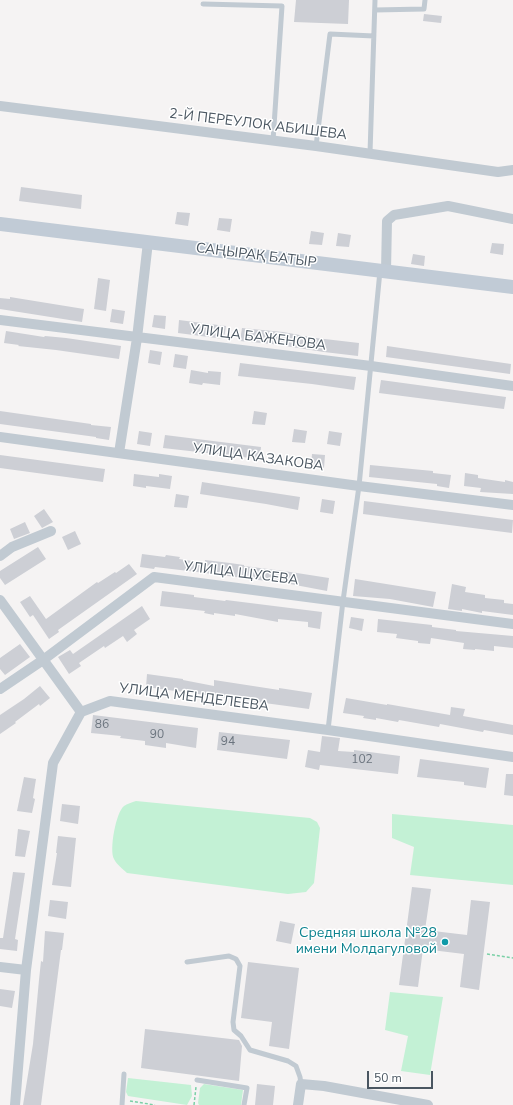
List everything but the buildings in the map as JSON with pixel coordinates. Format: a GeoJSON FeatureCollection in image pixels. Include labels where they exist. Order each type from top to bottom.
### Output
{"type":"FeatureCollection","features":[{"type":"Feature","properties":{"kind":"street","name":"2-Й ПЕРЕУЛОК АБИШЕВА"},"geometry":{"type":"LineString","coordinates":[[0,106],[370,153],[498,172],[513,170]]}},
{"type":"Feature","properties":{"kind":"street"},"geometry":{"type":"LineString","coordinates":[[383,271],[387,221],[394,215],[448,206],[513,219]]}},
{"type":"Feature","properties":{"kind":"street","name":"САҢЫРАҚ БАТЫР"},"geometry":{"type":"LineString","coordinates":[[0,224],[513,287]]}},
{"type":"Feature","properties":{"kind":"street"},"geometry":{"type":"LineString","coordinates":[[119,453],[137,338],[148,242]]}},
{"type":"Feature","properties":{"kind":"street","name":"УЛИЦА БАЖЕНОВА"},"geometry":{"type":"LineString","coordinates":[[0,320],[371,366],[513,386]]}},
{"type":"Feature","properties":{"kind":"street","name":"УЛИЦА КАЗАКОВА"},"geometry":{"type":"LineString","coordinates":[[0,437],[359,486],[513,505]]}},
{"type":"Feature","properties":{"kind":"street"},"geometry":{"type":"LineString","coordinates":[[0,556],[12,547],[52,531]]}},
{"type":"Feature","properties":{"kind":"street","name":"УЛИЦА ЩУСЕВА"},"geometry":{"type":"LineString","coordinates":[[0,689],[43,660],[154,577],[513,624]]}},
{"type":"Feature","properties":{"kind":"street"},"geometry":{"type":"LineString","coordinates":[[0,600],[80,712],[54,763],[26,970],[15,1105]]}},
{"type":"Feature","properties":{"kind":"street","name":"УЛИЦА МЕНДЕЛЕЕВА"},"geometry":{"type":"LineString","coordinates":[[80,712],[110,702],[328,730],[513,757]]}},
{"type":"Feature","properties":{"kind":"street"},"geometry":{"type":"LineString","coordinates":[[0,967],[26,970]]}},
{"type":"Feature","properties":{"kind":"street"},"geometry":{"type":"LineString","coordinates":[[298,1105],[301,1084],[324,1086],[428,1105]]}},
{"type":"Feature","properties":{"kind":"lane"},"geometry":{"type":"LineString","coordinates":[[273,141],[282,0]]}},
{"type":"Feature","properties":{"kind":"lane"},"geometry":{"type":"LineString","coordinates":[[370,153],[375,10],[374,0]]}},
{"type":"Feature","properties":{"kind":"lane"},"geometry":{"type":"LineString","coordinates":[[375,10],[424,9],[425,0]]}},
{"type":"Feature","properties":{"kind":"lane"},"geometry":{"type":"LineString","coordinates":[[204,4],[282,6]]}},
{"type":"Feature","properties":{"kind":"lane"},"geometry":{"type":"LineString","coordinates":[[316,146],[330,34],[374,36]]}},
{"type":"Feature","properties":{"kind":"lane"},"geometry":{"type":"LineString","coordinates":[[328,730],[342,601],[359,486],[371,366],[383,271]]}},
{"type":"Feature","properties":{"kind":"lane"},"geometry":{"type":"LineString","coordinates":[[187,962],[229,956],[236,959],[240,966],[233,1022],[234,1030],[241,1036],[250,1050],[288,1061],[296,1066],[301,1084]]}},
{"type":"Feature","properties":{"kind":"lane"},"geometry":{"type":"LineString","coordinates":[[122,1102],[124,1074]]}},
{"type":"Feature","properties":{"kind":"lane"},"geometry":{"type":"LineString","coordinates":[[197,1080],[247,1088],[244,1105]]}},
{"type":"Feature","properties":{"kind":"path"},"geometry":{"type":"LineString","coordinates":[[487,954],[513,958]]}},
{"type":"Feature","properties":{"kind":"path"},"geometry":{"type":"LineString","coordinates":[[194,1105],[197,1080]]}},
{"type":"Feature","properties":{"kind":"path"},"geometry":{"type":"LineString","coordinates":[[122,1102],[155,1105]]}},
{"type":"Feature","properties":{"kind":"green space"},"geometry":{"type":"Polygon","coordinates":[[[136,801],[310,818],[317,822],[320,828],[314,883],[306,892],[288,894],[127,873],[114,859],[112,848],[114,831],[121,810],[125,805],[136,801]]]}},
{"type":"Feature","properties":{"kind":"green space"},"geometry":{"type":"Polygon","coordinates":[[[392,814],[513,825],[513,885],[410,875],[414,847],[392,838],[392,814]]]}},
{"type":"Feature","properties":{"kind":"green space"},"geometry":{"type":"Polygon","coordinates":[[[390,992],[443,997],[430,1075],[401,1071],[408,1036],[385,1030],[390,992]]]}},
{"type":"Feature","properties":{"kind":"green space"},"geometry":{"type":"Polygon","coordinates":[[[128,1078],[191,1085],[192,1096],[187,1105],[128,1096],[126,1092],[128,1078]]]}},
{"type":"Feature","properties":{"kind":"green space"},"geometry":{"type":"Polygon","coordinates":[[[204,1084],[243,1090],[241,1105],[199,1105],[200,1088],[204,1084]]]}},
{"type":"Feature","properties":{"kind":"place","name":"Средняя школа №28 имени Молдагуловой"},"geometry":{"type":"Point","coordinates":[445,942]}}]}
